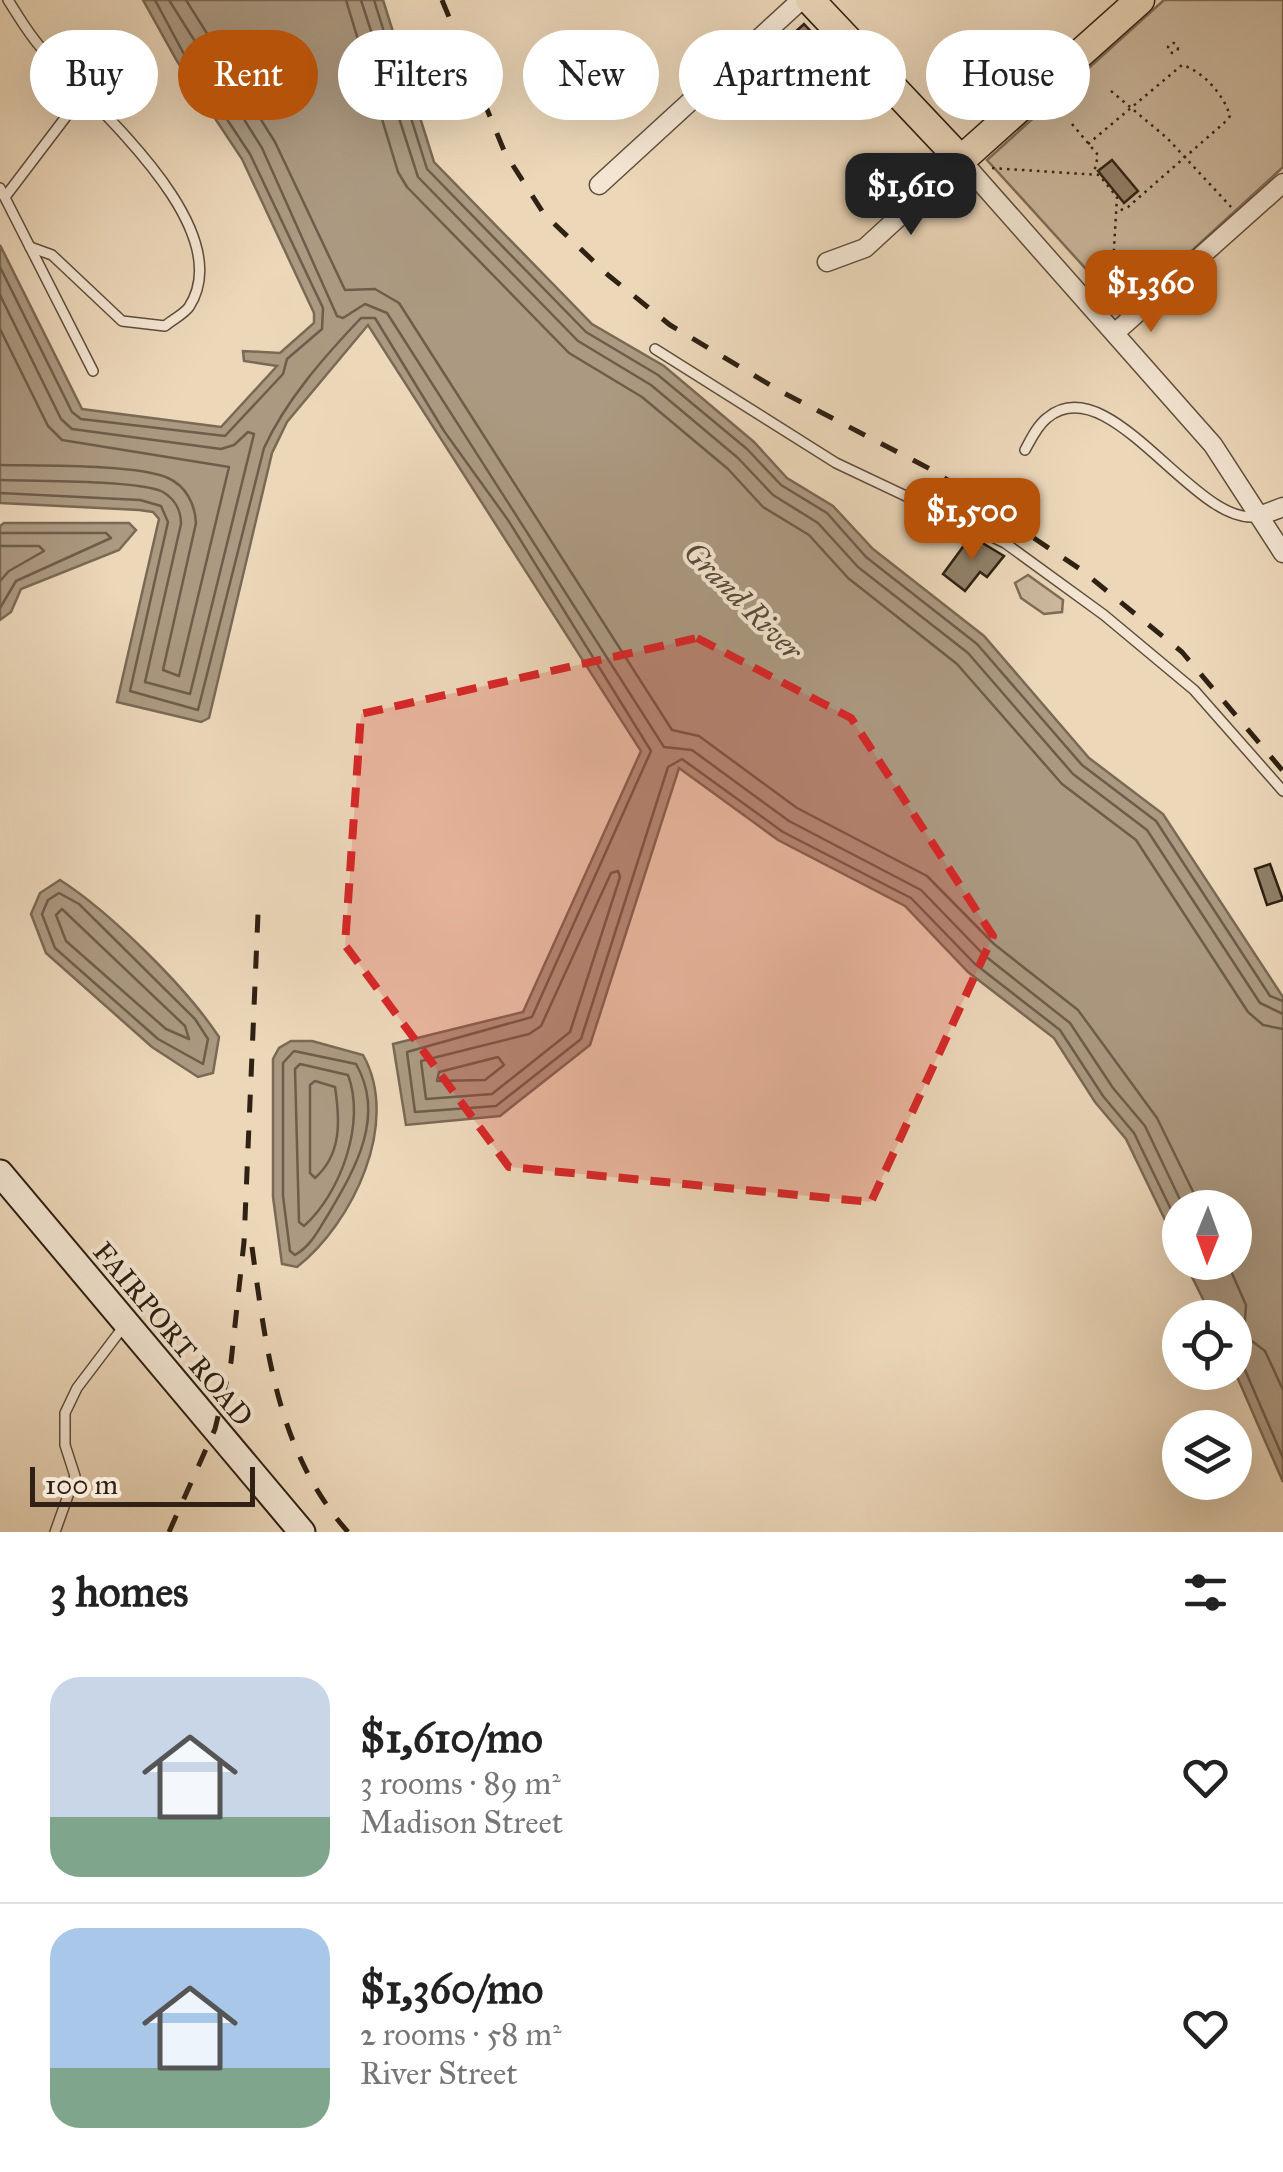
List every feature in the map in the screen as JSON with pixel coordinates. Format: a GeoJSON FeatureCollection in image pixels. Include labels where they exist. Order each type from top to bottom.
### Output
{"type":"FeatureCollection","features":[{"type":"Feature","properties":{"kind":"main road"},"geometry":{"type":"LineString","coordinates":[[810,0],[961,160],[1140,0]]}},
{"type":"Feature","properties":{"kind":"street"},"geometry":{"type":"LineString","coordinates":[[599,185],[801,0]]}},
{"type":"Feature","properties":{"kind":"street"},"geometry":{"type":"LineString","coordinates":[[827,262],[865,248],[961,160],[1213,445],[1283,552]]}},
{"type":"Feature","properties":{"kind":"street"},"geometry":{"type":"LineString","coordinates":[[1116,331],[1283,182]]}},
{"type":"Feature","properties":{"kind":"street"},"geometry":{"type":"LineString","coordinates":[[1262,515],[1283,507]]}},
{"type":"Feature","properties":{"kind":"street","name":"FAIRPORT ROAD"},"geometry":{"type":"LineString","coordinates":[[0,1173],[302,1532]]}},
{"type":"Feature","properties":{"kind":"lane"},"geometry":{"type":"LineString","coordinates":[[8,0],[30,32]]}},
{"type":"Feature","properties":{"kind":"lane"},"geometry":{"type":"LineString","coordinates":[[62,120],[3,192],[93,372]]}},
{"type":"Feature","properties":{"kind":"lane"},"geometry":{"type":"LineString","coordinates":[[30,247],[52,256],[122,322],[165,326],[189,308],[198,282],[199,253],[172,191],[108,120]]}},
{"type":"Feature","properties":{"kind":"lane"},"geometry":{"type":"LineString","coordinates":[[655,349],[836,463],[1005,543],[1104,615],[1194,690],[1283,791]]}},
{"type":"Feature","properties":{"kind":"lane"},"geometry":{"type":"LineString","coordinates":[[1025,450],[1039,426],[1056,412],[1094,412],[1164,460],[1219,508],[1243,518],[1262,515]]}},
{"type":"Feature","properties":{"kind":"lane"},"geometry":{"type":"LineString","coordinates":[[55,1532],[75,1476],[64,1444],[65,1413],[76,1388],[125,1324]]}},
{"type":"Feature","properties":{"kind":"path"},"geometry":{"type":"LineString","coordinates":[[1116,212],[1128,207],[1230,116],[1216,90],[1193,68],[1182,65],[1176,52]]}},
{"type":"Feature","properties":{"kind":"path"},"geometry":{"type":"LineString","coordinates":[[1088,144],[1182,65]]}},
{"type":"Feature","properties":{"kind":"path"},"geometry":{"type":"LineString","coordinates":[[1111,90],[1128,110],[1184,157],[1242,219]]}},
{"type":"Feature","properties":{"kind":"path"},"geometry":{"type":"LineString","coordinates":[[1072,124],[1098,155],[1094,175]]}},
{"type":"Feature","properties":{"kind":"path"},"geometry":{"type":"LineString","coordinates":[[992,168],[1099,175],[1117,197],[1111,300]]}},
{"type":"Feature","properties":{"kind":"highlighted area"},"geometry":{"type":"Polygon","coordinates":[[[697,638],[851,718],[993,936],[871,1202],[509,1167],[345,945],[361,714],[697,638]]]}},
{"type":"Feature","properties":{"kind":"shaded area"},"geometry":{"type":"Polygon","coordinates":[[[1164,0],[1283,0],[1283,167],[1125,312],[987,160],[1031,120],[1090,120],[1090,67],[1164,0]]]}},
{"type":"Feature","properties":{"kind":"shaded area"},"geometry":{"type":"Polygon","coordinates":[[[1028,575],[1063,600],[1062,612],[1044,614],[1021,598],[1015,583],[1028,575]]]}},
{"type":"Feature","properties":{"kind":"water","name":"Grand River"},"geometry":{"type":"Polygon","coordinates":[[[143,0],[383,0],[392,30],[338,30],[338,120],[421,120],[434,162],[592,324],[664,366],[754,442],[787,478],[833,506],[873,549],[984,636],[1089,758],[1163,814],[1283,997],[1283,1482],[1243,1390],[1252,1390],[1252,1300],[1204,1300],[1194,1280],[1252,1280],[1252,1190],[1162,1190],[1162,1214],[1126,1139],[1095,1102],[1054,1038],[968,972],[905,906],[778,840],[679,768],[590,1045],[500,1116],[406,1125],[393,1044],[523,1012],[641,751],[368,325],[287,422],[272,453],[209,718],[201,722],[117,702],[159,519],[153,512],[139,510],[0,503],[0,245],[82,409],[221,427],[277,366],[244,361],[243,351],[280,353],[314,323],[314,313],[242,159],[216,120],[318,120],[318,30],[178,30],[177,61],[143,0]]]}},
{"type":"Feature","properties":{"kind":"water"},"geometry":{"type":"Polygon","coordinates":[[[129,523],[136,530],[119,550],[21,589],[11,612],[0,620],[0,526],[129,523]]]}},
{"type":"Feature","properties":{"kind":"water"},"geometry":{"type":"Polygon","coordinates":[[[60,880],[124,931],[205,1017],[219,1037],[213,1073],[198,1077],[152,1047],[46,953],[31,914],[40,893],[60,880]]]}},
{"type":"Feature","properties":{"kind":"water"},"geometry":{"type":"Polygon","coordinates":[[[291,1041],[312,1041],[363,1055],[373,1082],[377,1110],[374,1140],[353,1198],[336,1225],[297,1267],[282,1264],[273,1197],[273,1059],[279,1048],[291,1041]]]}},
{"type":"Feature","properties":{"kind":"building"},"geometry":{"type":"Polygon","coordinates":[[[1112,160],[1138,191],[1124,203],[1098,171],[1112,160]]]}},
{"type":"Feature","properties":{"kind":"building"},"geometry":{"type":"Polygon","coordinates":[[[971,536],[1004,556],[987,577],[980,572],[965,591],[943,574],[971,536]]]}},
{"type":"Feature","properties":{"kind":"building"},"geometry":{"type":"Polygon","coordinates":[[[1270,864],[1283,900],[1267,905],[1255,869],[1270,864]]]}},
{"type":"Feature","properties":{"kind":"railway"},"geometry":{"type":"LineString","coordinates":[[442,0],[505,153],[544,214],[608,275],[670,325],[780,391],[934,471],[1080,569],[1182,652],[1283,771]]}},
{"type":"Feature","properties":{"kind":"railway"},"geometry":{"type":"LineString","coordinates":[[169,1532],[215,1429],[231,1362],[244,1242],[258,914]]}},
{"type":"Feature","properties":{"kind":"railway"},"geometry":{"type":"LineString","coordinates":[[252,1247],[270,1360],[290,1433],[324,1501],[348,1532]]}}]}
